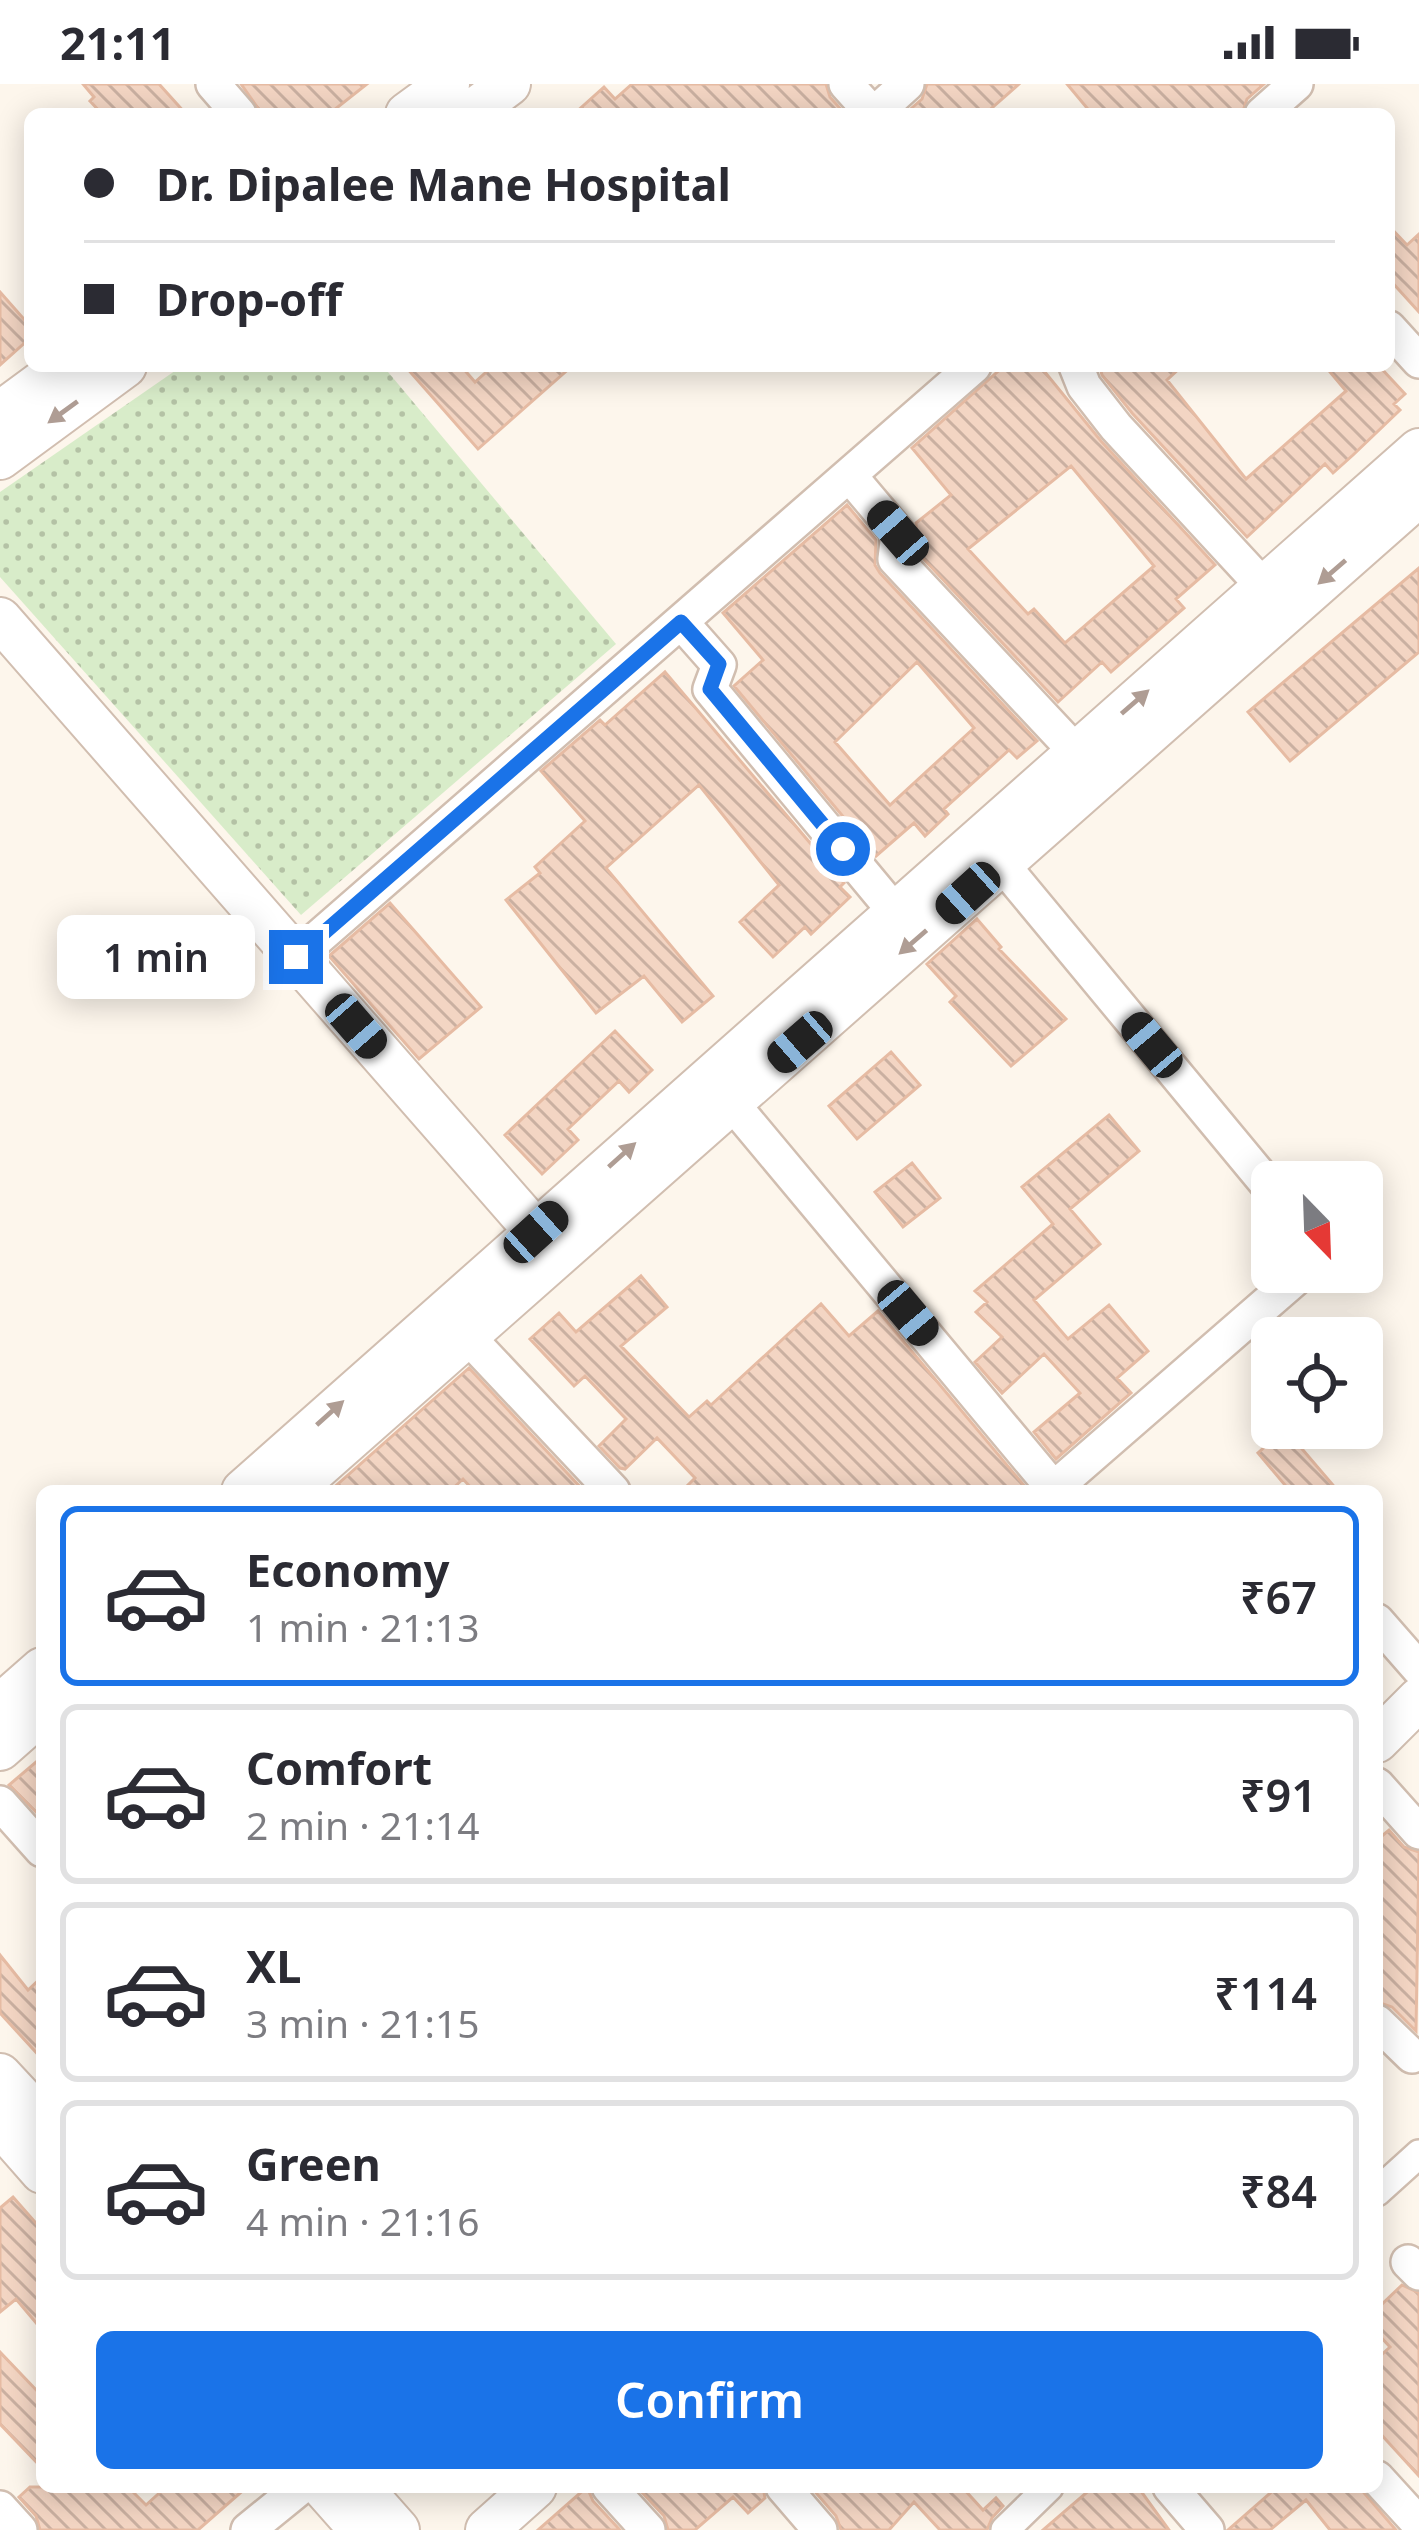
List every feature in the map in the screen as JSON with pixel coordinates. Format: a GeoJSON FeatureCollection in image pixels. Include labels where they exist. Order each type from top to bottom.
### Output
{"type":"FeatureCollection","features":[{"type":"Feature","properties":{"kind":"street"},"geometry":{"type":"LineString","coordinates":[[213,84],[234,108]]}},
{"type":"Feature","properties":{"kind":"street"},"geometry":{"type":"LineString","coordinates":[[415,108],[448,84]]}},
{"type":"Feature","properties":{"kind":"street"},"geometry":{"type":"LineString","coordinates":[[477,108],[509,84]]}},
{"type":"Feature","properties":{"kind":"street"},"geometry":{"type":"LineString","coordinates":[[847,84],[868,108]]}},
{"type":"Feature","properties":{"kind":"street"},"geometry":{"type":"LineString","coordinates":[[880,108],[907,84]]}},
{"type":"Feature","properties":{"kind":"street"},"geometry":{"type":"LineString","coordinates":[[1269,108],[1296,84]]}},
{"type":"Feature","properties":{"kind":"street"},"geometry":{"type":"LineString","coordinates":[[1395,335],[1419,361]]}},
{"type":"Feature","properties":{"kind":"street"},"geometry":{"type":"LineString","coordinates":[[0,412],[56,372]]}},
{"type":"Feature","properties":{"kind":"street"},"geometry":{"type":"LineString","coordinates":[[0,458],[114,372]]}},
{"type":"Feature","properties":{"kind":"street"},"geometry":{"type":"LineString","coordinates":[[296,957],[967,372]]}},
{"type":"Feature","properties":{"kind":"street"},"geometry":{"type":"LineString","coordinates":[[1078,372],[1116,427],[1264,587]]}},
{"type":"Feature","properties":{"kind":"street"},"geometry":{"type":"LineString","coordinates":[[721,1089],[896,913],[991,851],[1077,752],[1419,450]]}},
{"type":"Feature","properties":{"kind":"street"},"geometry":{"type":"LineString","coordinates":[[849,475],[898,533],[895,559],[1077,752]]}},
{"type":"Feature","properties":{"kind":"street"},"geometry":{"type":"LineString","coordinates":[[251,1485],[455,1324],[991,851],[1419,495]]}},
{"type":"Feature","properties":{"kind":"street"},"geometry":{"type":"LineString","coordinates":[[0,619],[296,957],[538,1250]]}},
{"type":"Feature","properties":{"kind":"street"},"geometry":{"type":"LineString","coordinates":[[681,622],[719,664],[710,689],[896,913]]}},
{"type":"Feature","properties":{"kind":"street"},"geometry":{"type":"LineString","coordinates":[[0,662],[538,1250]]}},
{"type":"Feature","properties":{"kind":"street"},"geometry":{"type":"LineString","coordinates":[[991,851],[1251,1165]]}},
{"type":"Feature","properties":{"kind":"street"},"geometry":{"type":"LineString","coordinates":[[721,1089],[1048,1485]]}},
{"type":"Feature","properties":{"kind":"street"},"geometry":{"type":"LineString","coordinates":[[1058,1485],[1279,1293]]}},
{"type":"Feature","properties":{"kind":"street"},"geometry":{"type":"LineString","coordinates":[[297,1485],[455,1324]]}},
{"type":"Feature","properties":{"kind":"street"},"geometry":{"type":"LineString","coordinates":[[455,1324],[607,1485]]}},
{"type":"Feature","properties":{"kind":"street"},"geometry":{"type":"LineString","coordinates":[[1383,1629],[1419,1669]]}},
{"type":"Feature","properties":{"kind":"street"},"geometry":{"type":"LineString","coordinates":[[0,1706],[36,1674]]}},
{"type":"Feature","properties":{"kind":"street"},"geometry":{"type":"LineString","coordinates":[[1383,1735],[1419,1700]]}},
{"type":"Feature","properties":{"kind":"street"},"geometry":{"type":"LineString","coordinates":[[0,1749],[36,1717]]}},
{"type":"Feature","properties":{"kind":"street"},"geometry":{"type":"LineString","coordinates":[[1383,1792],[1419,1832]]}},
{"type":"Feature","properties":{"kind":"street"},"geometry":{"type":"LineString","coordinates":[[0,1803],[36,1843]]}},
{"type":"Feature","properties":{"kind":"street"},"geometry":{"type":"LineString","coordinates":[[1383,2027],[1412,2056]]}},
{"type":"Feature","properties":{"kind":"street"},"geometry":{"type":"LineString","coordinates":[[0,2075],[25,2143]]}},
{"type":"Feature","properties":{"kind":"street"},"geometry":{"type":"LineString","coordinates":[[1383,2187],[1419,2154]]}},
{"type":"Feature","properties":{"kind":"street"},"geometry":{"type":"LineString","coordinates":[[1383,2485],[1419,2524]]}},
{"type":"Feature","properties":{"kind":"street"},"geometry":{"type":"LineString","coordinates":[[248,2530],[294,2493]]}},
{"type":"Feature","properties":{"kind":"street"},"geometry":{"type":"LineString","coordinates":[[328,2493],[361,2530]]}},
{"type":"Feature","properties":{"kind":"street"},"geometry":{"type":"LineString","coordinates":[[365,2493],[398,2530]]}},
{"type":"Feature","properties":{"kind":"street"},"geometry":{"type":"LineString","coordinates":[[487,2530],[528,2493]]}},
{"type":"Feature","properties":{"kind":"street"},"geometry":{"type":"LineString","coordinates":[[614,2493],[648,2530]]}},
{"type":"Feature","properties":{"kind":"street"},"geometry":{"type":"LineString","coordinates":[[788,2493],[820,2530]]}},
{"type":"Feature","properties":{"kind":"street"},"geometry":{"type":"LineString","coordinates":[[1005,2530],[1043,2493]]}},
{"type":"Feature","properties":{"kind":"street"},"geometry":{"type":"LineString","coordinates":[[1175,2493],[1208,2530]]}},
{"type":"Feature","properties":{"kind":"street"},"geometry":{"type":"LineString","coordinates":[[0,2508],[20,2530]]}},
{"type":"Feature","properties":{"kind":"green space"},"geometry":{"type":"Polygon","coordinates":[[[173,372],[388,372],[616,644],[301,915],[0,577],[0,492],[173,372]]]}},
{"type":"Feature","properties":{"kind":"building"},"geometry":{"type":"Polygon","coordinates":[[[83,84],[159,84],[181,108],[96,108],[90,101],[94,97],[83,84]]]}},
{"type":"Feature","properties":{"kind":"building"},"geometry":{"type":"Polygon","coordinates":[[[241,84],[367,84],[337,108],[258,108],[241,84]]]}},
{"type":"Feature","properties":{"kind":"building"},"geometry":{"type":"Polygon","coordinates":[[[632,84],[826,84],[840,108],[581,108],[604,87],[615,99],[632,84]]]}},
{"type":"Feature","properties":{"kind":"building"},"geometry":{"type":"Polygon","coordinates":[[[927,84],[1019,84],[992,108],[912,108],[922,99],[927,84]]]}},
{"type":"Feature","properties":{"kind":"building"},"geometry":{"type":"Polygon","coordinates":[[[1067,84],[1264,84],[1244,108],[1087,108],[1067,84]]]}},
{"type":"Feature","properties":{"kind":"building"},"geometry":{"type":"Polygon","coordinates":[[[1395,232],[1407,245],[1419,234],[1419,312],[1395,286],[1395,232]]]}},
{"type":"Feature","properties":{"kind":"building"},"geometry":{"type":"Polygon","coordinates":[[[0,292],[24,319],[24,343],[0,365],[0,292]]]}},
{"type":"Feature","properties":{"kind":"building"},"geometry":{"type":"Polygon","coordinates":[[[410,372],[466,372],[475,382],[486,372],[565,372],[478,449],[410,372]]]}},
{"type":"Feature","properties":{"kind":"building"},"geometry":{"type":"Polygon","coordinates":[[[997,372],[1045,372],[1215,565],[1176,599],[1184,608],[1111,672],[1102,662],[1058,702],[917,552],[916,523],[951,495],[912,448],[997,372]],[[1071,466],[968,549],[1028,614],[1034,609],[1065,643],[1154,566],[1071,466]]]}},
{"type":"Feature","properties":{"kind":"building"},"geometry":{"type":"Polygon","coordinates":[[[1176,372],[1167,380],[1246,479],[1346,391],[1330,372],[1385,372],[1405,394],[1394,404],[1400,410],[1353,455],[1333,473],[1325,464],[1247,537],[1102,375],[1176,372]]]}},
{"type":"Feature","properties":{"kind":"building"},"geometry":{"type":"Polygon","coordinates":[[[847,505],[876,540],[875,565],[880,573],[1037,741],[1017,758],[1009,750],[944,809],[948,814],[925,836],[914,823],[876,856],[734,686],[763,660],[723,613],[847,505]],[[917,662],[835,742],[890,805],[974,728],[917,662]]]}},
{"type":"Feature","properties":{"kind":"building"},"geometry":{"type":"Polygon","coordinates":[[[1419,568],[1419,652],[1290,761],[1248,712],[1419,568]]]}},
{"type":"Feature","properties":{"kind":"building"},"geometry":{"type":"Polygon","coordinates":[[[665,672],[844,883],[840,887],[850,897],[811,934],[805,927],[773,957],[740,922],[779,885],[699,785],[606,868],[713,996],[682,1022],[644,976],[596,1013],[506,900],[540,873],[535,867],[585,821],[541,771],[600,720],[605,725],[665,672]]]}},
{"type":"Feature","properties":{"kind":"building"},"geometry":{"type":"Polygon","coordinates":[[[390,903],[481,1007],[419,1059],[329,956],[390,903]]]}},
{"type":"Feature","properties":{"kind":"building"},"geometry":{"type":"Polygon","coordinates":[[[977,919],[1066,1019],[1011,1066],[950,1002],[956,996],[927,964],[977,919]]]}},
{"type":"Feature","properties":{"kind":"building"},"geometry":{"type":"Polygon","coordinates":[[[615,1031],[652,1070],[629,1092],[619,1081],[568,1129],[578,1140],[542,1174],[505,1135],[615,1031]]]}},
{"type":"Feature","properties":{"kind":"building"},"geometry":{"type":"Polygon","coordinates":[[[891,1052],[920,1085],[857,1139],[829,1106],[891,1052]]]}},
{"type":"Feature","properties":{"kind":"building"},"geometry":{"type":"Polygon","coordinates":[[[1109,1115],[1139,1151],[1070,1209],[1100,1244],[1034,1300],[1068,1339],[1109,1305],[1148,1351],[1117,1378],[1131,1393],[1056,1459],[1034,1432],[1080,1393],[1044,1354],[1002,1393],[975,1362],[1002,1337],[976,1312],[987,1302],[975,1291],[1053,1224],[1022,1187],[1109,1115]]]}},
{"type":"Feature","properties":{"kind":"building"},"geometry":{"type":"Polygon","coordinates":[[[912,1163],[940,1198],[903,1227],[875,1192],[912,1163]]]}},
{"type":"Feature","properties":{"kind":"building"},"geometry":{"type":"Polygon","coordinates":[[[641,1276],[667,1307],[621,1346],[689,1417],[707,1401],[711,1405],[821,1304],[849,1336],[878,1311],[1024,1485],[688,1485],[695,1478],[657,1438],[625,1469],[620,1468],[599,1446],[626,1419],[585,1376],[574,1386],[530,1339],[559,1313],[576,1332],[641,1276]]]}},
{"type":"Feature","properties":{"kind":"building"},"geometry":{"type":"Polygon","coordinates":[[[469,1368],[578,1485],[468,1485],[463,1479],[456,1485],[337,1485],[469,1368]]]}},
{"type":"Feature","properties":{"kind":"building"},"geometry":{"type":"Polygon","coordinates":[[[1262,1449],[1302,1449],[1333,1485],[1285,1485],[1258,1453],[1262,1449]]]}},
{"type":"Feature","properties":{"kind":"building"},"geometry":{"type":"Polygon","coordinates":[[[36,1762],[36,1812],[9,1785],[36,1762]]]}},
{"type":"Feature","properties":{"kind":"building"},"geometry":{"type":"Polygon","coordinates":[[[1389,1830],[1404,1847],[1419,1852],[1416,2031],[1383,2004],[1383,1835],[1389,1830]]]}},
{"type":"Feature","properties":{"kind":"building"},"geometry":{"type":"Polygon","coordinates":[[[0,1955],[28,1990],[36,1983],[36,2052],[0,2013],[0,1955]]]}},
{"type":"Feature","properties":{"kind":"building"},"geometry":{"type":"Polygon","coordinates":[[[13,2197],[36,2223],[36,2323],[16,2299],[0,2312],[0,2208],[13,2197]]]}},
{"type":"Feature","properties":{"kind":"building"},"geometry":{"type":"Polygon","coordinates":[[[1402,2285],[1419,2293],[1419,2476],[1383,2437],[1383,2353],[1390,2347],[1383,2339],[1383,2303],[1402,2285]]]}},
{"type":"Feature","properties":{"kind":"building"},"geometry":{"type":"Polygon","coordinates":[[[0,2352],[36,2390],[36,2462],[0,2424],[0,2352]]]}},
{"type":"Feature","properties":{"kind":"building"},"geometry":{"type":"Polygon","coordinates":[[[30,2487],[36,2487],[36,2493],[134,2493],[146,2505],[159,2493],[240,2493],[198,2530],[40,2530],[36,2516],[19,2497],[30,2487]]]}},
{"type":"Feature","properties":{"kind":"building"},"geometry":{"type":"Polygon","coordinates":[[[580,2493],[590,2493],[620,2530],[538,2530],[580,2493]]]}},
{"type":"Feature","properties":{"kind":"building"},"geometry":{"type":"Polygon","coordinates":[[[643,2493],[764,2493],[765,2498],[748,2513],[733,2497],[695,2530],[668,2530],[664,2516],[643,2493]]]}},
{"type":"Feature","properties":{"kind":"building"},"geometry":{"type":"Polygon","coordinates":[[[816,2493],[967,2493],[983,2510],[996,2498],[1003,2506],[987,2530],[940,2530],[914,2502],[889,2530],[841,2530],[836,2516],[816,2493]]]}},
{"type":"Feature","properties":{"kind":"building"},"geometry":{"type":"Polygon","coordinates":[[[1086,2493],[1142,2493],[1169,2530],[1043,2530],[1086,2493]]]}},
{"type":"Feature","properties":{"kind":"building"},"geometry":{"type":"Polygon","coordinates":[[[1270,2493],[1364,2493],[1396,2530],[1330,2530],[1306,2500],[1270,2530],[1228,2530],[1270,2493]]]}},
{"type":"Feature","properties":{"kind":"route"},"geometry":{"type":"LineString","coordinates":[[296,957],[681,622],[719,664],[710,689],[843,849]]}}]}
